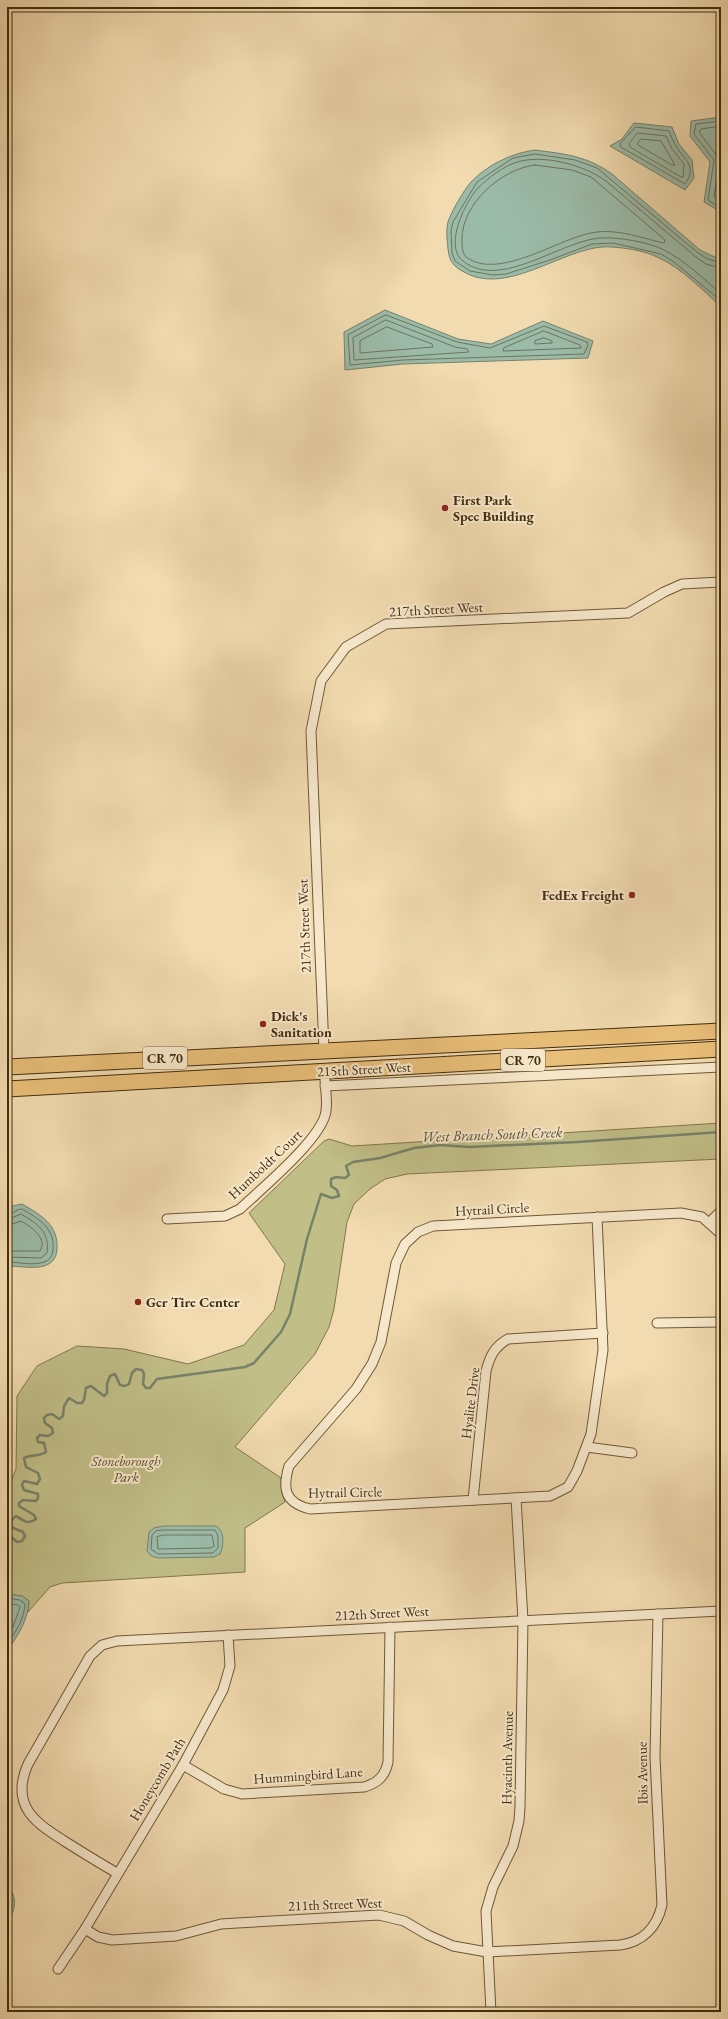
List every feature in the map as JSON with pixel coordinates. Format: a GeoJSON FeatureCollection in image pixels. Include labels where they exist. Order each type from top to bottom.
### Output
{"type":"FeatureCollection","features":[{"type":"Feature","properties":{"kind":"main road","name":"215th Street West"},"geometry":{"type":"LineString","coordinates":[[7,1067],[434,1044],[721,1031]]}},
{"type":"Feature","properties":{"kind":"main road"},"geometry":{"type":"LineString","coordinates":[[325,1071],[331,1064],[338,1060],[402,1052],[434,1044]]}},
{"type":"Feature","properties":{"kind":"main road","name":"215th Street West"},"geometry":{"type":"LineString","coordinates":[[7,1088],[721,1049]]}},
{"type":"Feature","properties":{"kind":"main road"},"geometry":{"type":"LineString","coordinates":[[216,1077],[251,1068],[304,1063],[317,1058],[324,1050]]}},
{"type":"Feature","properties":{"kind":"street","name":"217th Street West"},"geometry":{"type":"LineString","coordinates":[[324,1050],[311,732],[321,681],[346,647],[386,624],[628,613],[664,592],[682,584],[721,582]]}},
{"type":"Feature","properties":{"kind":"street","name":"215th Street West"},"geometry":{"type":"LineString","coordinates":[[324,1086],[721,1067]]}},
{"type":"Feature","properties":{"kind":"street","name":"Humboldt Court"},"geometry":{"type":"LineString","coordinates":[[168,1219],[225,1216],[240,1209],[312,1139],[322,1125],[326,1111],[324,1086],[325,1071]]}},
{"type":"Feature","properties":{"kind":"street"},"geometry":{"type":"LineString","coordinates":[[709,1223],[721,1211]]}},
{"type":"Feature","properties":{"kind":"street","name":"Hytrail Circle"},"geometry":{"type":"LineString","coordinates":[[597,1217],[603,1350],[591,1434],[587,1447],[568,1487],[550,1496],[310,1509],[296,1506],[287,1494],[284,1480],[289,1466],[356,1389],[372,1364],[381,1342],[396,1263],[405,1244],[418,1232],[433,1226],[597,1217],[680,1213],[702,1217],[721,1234]]}},
{"type":"Feature","properties":{"kind":"street"},"geometry":{"type":"LineString","coordinates":[[657,1323],[721,1322]]}},
{"type":"Feature","properties":{"kind":"street","name":"Hyalite Drive"},"geometry":{"type":"LineString","coordinates":[[473,1500],[486,1371],[490,1356],[498,1345],[508,1339],[602,1333]]}},
{"type":"Feature","properties":{"kind":"street"},"geometry":{"type":"LineString","coordinates":[[587,1447],[632,1453]]}},
{"type":"Feature","properties":{"kind":"street","name":"Hyacinth Avenue"},"geometry":{"type":"LineString","coordinates":[[491,2012],[487,1952],[487,1903],[513,1846],[519,1821],[523,1620],[516,1498]]}},
{"type":"Feature","properties":{"kind":"street","name":"212th Street West"},"geometry":{"type":"LineString","coordinates":[[117,1873],[38,1824],[31,1816],[23,1800],[22,1782],[24,1773],[90,1656],[98,1648],[107,1643],[228,1635],[721,1611]]}},
{"type":"Feature","properties":{"kind":"street","name":"Ibis Avenue"},"geometry":{"type":"LineString","coordinates":[[651,1929],[660,1914],[662,1896],[655,1757],[658,1614]]}},
{"type":"Feature","properties":{"kind":"street","name":"Hummingbird Lane"},"geometry":{"type":"LineString","coordinates":[[183,1765],[224,1788],[242,1794],[364,1787],[379,1781],[386,1770],[388,1762],[390,1627]]}},
{"type":"Feature","properties":{"kind":"street","name":"Honeycomb Path"},"geometry":{"type":"LineString","coordinates":[[58,1969],[85,1929],[117,1873],[183,1765],[227,1682],[230,1666],[228,1635]]}},
{"type":"Feature","properties":{"kind":"street","name":"211th Street West"},"geometry":{"type":"LineString","coordinates":[[85,1929],[98,1937],[112,1940],[176,1936],[229,1923],[379,1915],[404,1921],[432,1937],[453,1946],[487,1952],[628,1943],[644,1936],[651,1929]]}},
{"type":"Feature","properties":{"kind":"green space","name":"Stoneborough Park"},"geometry":{"type":"Polygon","coordinates":[[[721,1123],[721,1159],[407,1174],[385,1179],[370,1189],[354,1204],[347,1222],[334,1309],[329,1327],[315,1354],[235,1447],[281,1478],[282,1492],[285,1502],[245,1528],[245,1572],[62,1583],[50,1587],[28,1612],[29,1601],[22,1596],[7,1594],[7,1491],[16,1469],[17,1396],[37,1366],[77,1346],[124,1349],[188,1364],[244,1345],[274,1310],[285,1264],[249,1213],[324,1141],[329,1139],[352,1146],[721,1123]]]}},
{"type":"Feature","properties":{"kind":"water"},"geometry":{"type":"Polygon","coordinates":[[[721,117],[721,212],[704,202],[710,162],[690,136],[691,121],[721,117]]]}},
{"type":"Feature","properties":{"kind":"water"},"geometry":{"type":"Polygon","coordinates":[[[634,123],[672,127],[679,144],[692,160],[694,178],[685,190],[610,146],[622,139],[634,123]]]}},
{"type":"Feature","properties":{"kind":"water"},"geometry":{"type":"Polygon","coordinates":[[[535,150],[575,157],[594,163],[603,168],[612,174],[700,250],[721,260],[721,307],[692,280],[667,262],[648,253],[624,248],[595,248],[519,274],[500,278],[481,278],[457,268],[449,253],[447,228],[452,213],[465,190],[477,176],[492,165],[509,157],[535,150]]]}},
{"type":"Feature","properties":{"kind":"water"},"geometry":{"type":"Polygon","coordinates":[[[385,310],[458,339],[491,344],[543,321],[593,341],[588,358],[403,364],[345,370],[344,332],[385,310]]]}},
{"type":"Feature","properties":{"kind":"water"},"geometry":{"type":"Polygon","coordinates":[[[22,1204],[42,1217],[52,1227],[55,1234],[57,1241],[56,1255],[54,1260],[47,1265],[40,1267],[7,1266],[7,1213],[12,1206],[22,1204]]]}},
{"type":"Feature","properties":{"kind":"water"},"geometry":{"type":"Polygon","coordinates":[[[163,1526],[216,1526],[221,1531],[223,1539],[220,1554],[214,1557],[158,1558],[151,1556],[147,1551],[149,1532],[154,1528],[163,1526]]]}},
{"type":"Feature","properties":{"kind":"water"},"geometry":{"type":"Polygon","coordinates":[[[7,1594],[22,1596],[29,1601],[27,1615],[19,1633],[7,1651],[7,1594]]]}},
{"type":"Feature","properties":{"kind":"water"},"geometry":{"type":"Polygon","coordinates":[[[7,1885],[13,1894],[14,1908],[7,1922],[7,1885]]]}},
{"type":"Feature","properties":{"kind":"waterway","name":"West Branch South Creek"},"geometry":{"type":"LineString","coordinates":[[7,1533],[17,1542],[22,1541],[25,1536],[23,1532],[13,1528],[11,1523],[12,1520],[16,1516],[28,1522],[36,1519],[34,1515],[19,1506],[19,1503],[23,1500],[36,1501],[38,1498],[38,1494],[24,1490],[22,1485],[24,1481],[37,1484],[40,1479],[38,1473],[26,1467],[24,1458],[46,1452],[44,1443],[38,1442],[37,1438],[40,1435],[48,1436],[53,1433],[52,1428],[45,1423],[44,1418],[47,1415],[52,1414],[59,1419],[63,1416],[64,1406],[69,1398],[77,1403],[82,1403],[86,1388],[91,1386],[104,1396],[107,1393],[107,1384],[110,1376],[115,1374],[120,1385],[125,1386],[129,1384],[132,1373],[136,1369],[142,1370],[144,1374],[143,1384],[146,1388],[150,1388],[157,1379],[245,1367],[254,1363],[281,1332],[290,1314],[307,1239],[321,1194],[332,1198],[339,1196],[337,1190],[331,1186],[331,1179],[336,1177],[345,1178],[349,1175],[346,1166],[353,1162],[380,1158],[414,1148],[440,1145],[469,1147],[577,1142],[721,1132]]}},
{"type":"Feature","properties":{"kind":"place","name":"First Park Spec Building"},"geometry":{"type":"Point","coordinates":[445,508]}},
{"type":"Feature","properties":{"kind":"place","name":"FedEx Freight"},"geometry":{"type":"Point","coordinates":[632,895]}},
{"type":"Feature","properties":{"kind":"place","name":"Dick's Sanitation"},"geometry":{"type":"Point","coordinates":[263,1024]}},
{"type":"Feature","properties":{"kind":"place","name":"Gcr Tire Center"},"geometry":{"type":"Point","coordinates":[138,1302]}}]}
